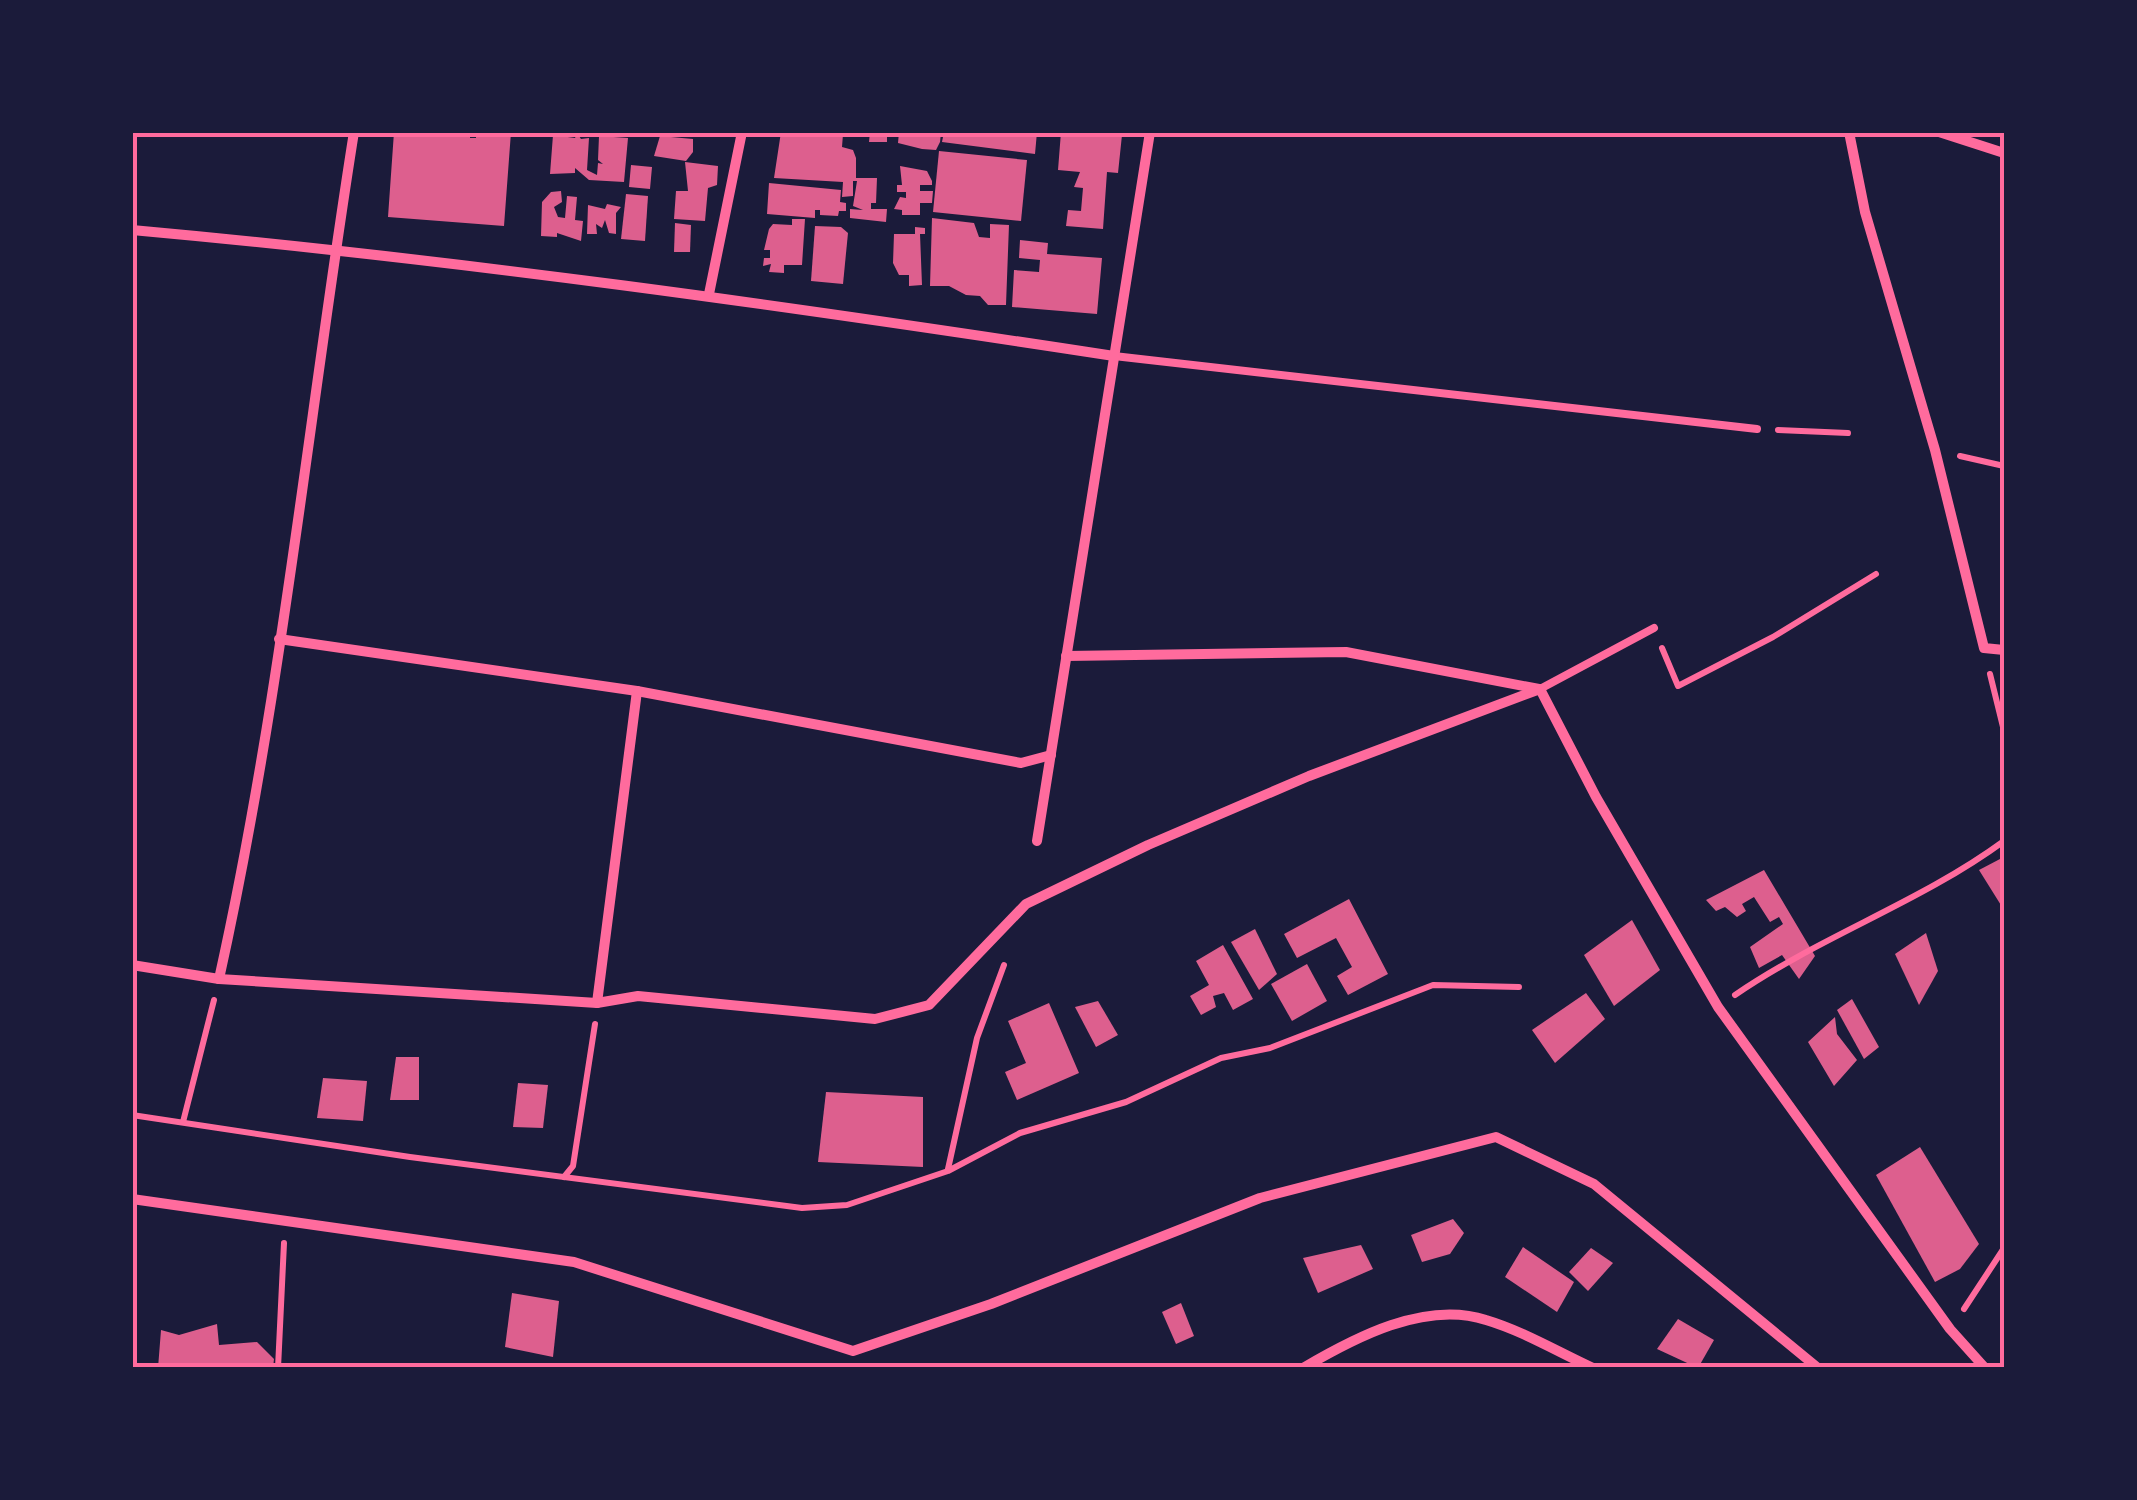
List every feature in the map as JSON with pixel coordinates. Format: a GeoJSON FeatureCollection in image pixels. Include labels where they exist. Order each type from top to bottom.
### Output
{"type":"FeatureCollection","features":[{"type":"Feature","properties":{"kind":"street"},"geometry":{"type":"LineString","coordinates":[[219,979],[238,891],[280,639],[354,132]]}},
{"type":"Feature","properties":{"kind":"street"},"geometry":{"type":"LineString","coordinates":[[709,294],[742,132]]}},
{"type":"Feature","properties":{"kind":"street"},"geometry":{"type":"LineString","coordinates":[[1037,841],[1150,132]]}},
{"type":"Feature","properties":{"kind":"street"},"geometry":{"type":"LineString","coordinates":[[1940,132],[2004,153]]}},
{"type":"Feature","properties":{"kind":"street"},"geometry":{"type":"LineString","coordinates":[[1851,134],[1865,212],[1935,450],[1984,648],[2004,650]]}},
{"type":"Feature","properties":{"kind":"street"},"geometry":{"type":"LineString","coordinates":[[132,230],[335,248],[709,294],[1114,356]]}},
{"type":"Feature","properties":{"kind":"street"},"geometry":{"type":"LineString","coordinates":[[280,639],[637,690],[1022,762],[1051,755]]}},
{"type":"Feature","properties":{"kind":"street"},"geometry":{"type":"LineString","coordinates":[[1066,656],[1346,652],[1540,689]]}},
{"type":"Feature","properties":{"kind":"street"},"geometry":{"type":"LineString","coordinates":[[132,966],[219,979],[598,1003],[638,996],[876,1019],[929,1005],[1026,904],[1148,845],[1309,776],[1540,689]]}},
{"type":"Feature","properties":{"kind":"street"},"geometry":{"type":"LineString","coordinates":[[1540,689],[1596,797],[1718,1008],[1950,1329],[1986,1368]]}},
{"type":"Feature","properties":{"kind":"street"},"geometry":{"type":"LineString","coordinates":[[598,1003],[637,690]]}},
{"type":"Feature","properties":{"kind":"street"},"geometry":{"type":"LineString","coordinates":[[132,1199],[574,1262],[853,1351],[991,1304],[1260,1198],[1496,1137],[1594,1184],[1818,1368]]}},
{"type":"Feature","properties":{"kind":"street"},"geometry":{"type":"LineString","coordinates":[[1302,1368],[1359,1335],[1430,1317],[1484,1318],[1593,1368]]}},
{"type":"Feature","properties":{"kind":"lane"},"geometry":{"type":"LineString","coordinates":[[1114,356],[1757,429]]}},
{"type":"Feature","properties":{"kind":"lane"},"geometry":{"type":"LineString","coordinates":[[1540,689],[1654,628]]}},
{"type":"Feature","properties":{"kind":"path"},"geometry":{"type":"LineString","coordinates":[[1757,429],[1848,434]]}},
{"type":"Feature","properties":{"kind":"path"},"geometry":{"type":"LineString","coordinates":[[1935,450],[2004,466]]}},
{"type":"Feature","properties":{"kind":"path"},"geometry":{"type":"LineString","coordinates":[[1654,628],[1678,686],[1774,638],[1876,574]]}},
{"type":"Feature","properties":{"kind":"path"},"geometry":{"type":"LineString","coordinates":[[1984,648],[2004,731]]}},
{"type":"Feature","properties":{"kind":"path"},"geometry":{"type":"LineString","coordinates":[[1718,1008],[1803,954],[1951,880],[2004,840]]}},
{"type":"Feature","properties":{"kind":"path"},"geometry":{"type":"LineString","coordinates":[[948,1171],[977,1038],[1008,954]]}},
{"type":"Feature","properties":{"kind":"path"},"geometry":{"type":"LineString","coordinates":[[183,1122],[219,979]]}},
{"type":"Feature","properties":{"kind":"path"},"geometry":{"type":"LineString","coordinates":[[132,1115],[802,1208],[846,1205],[948,1171],[1020,1133],[1126,1102],[1221,1058],[1270,1048],[1432,985],[1519,986]]}},
{"type":"Feature","properties":{"kind":"path"},"geometry":{"type":"LineString","coordinates":[[564,1177],[573,1166],[598,1003]]}},
{"type":"Feature","properties":{"kind":"path"},"geometry":{"type":"LineString","coordinates":[[278,1368],[286,1221]]}},
{"type":"Feature","properties":{"kind":"path"},"geometry":{"type":"LineString","coordinates":[[1950,1329],[2004,1248]]}},
{"type":"Feature","properties":{"kind":"building"},"geometry":{"type":"Polygon","coordinates":[[[394,132],[470,132],[470,138],[476,138],[476,132],[511,132],[504,226],[388,217],[394,132]]]}},
{"type":"Feature","properties":{"kind":"building"},"geometry":{"type":"Polygon","coordinates":[[[781,132],[829,132],[838,137],[843,134],[842,147],[853,150],[856,158],[856,178],[877,178],[876,203],[871,203],[871,209],[887,209],[886,222],[850,218],[850,209],[863,210],[853,206],[857,181],[853,181],[853,196],[842,197],[843,182],[774,178],[781,132]]]}},
{"type":"Feature","properties":{"kind":"building"},"geometry":{"type":"Polygon","coordinates":[[[870,132],[887,132],[887,142],[869,142],[870,132]]]}},
{"type":"Feature","properties":{"kind":"building"},"geometry":{"type":"Polygon","coordinates":[[[899,132],[941,133],[940,142],[936,150],[922,149],[898,143],[899,132]]]}},
{"type":"Feature","properties":{"kind":"building"},"geometry":{"type":"Polygon","coordinates":[[[944,132],[1037,132],[1035,154],[942,142],[944,132]]]}},
{"type":"Feature","properties":{"kind":"building"},"geometry":{"type":"Polygon","coordinates":[[[1061,132],[1122,135],[1118,173],[1107,172],[1103,229],[1066,226],[1068,210],[1081,211],[1083,188],[1074,187],[1080,172],[1058,170],[1061,132]]]}},
{"type":"Feature","properties":{"kind":"building"},"geometry":{"type":"Polygon","coordinates":[[[577,133],[581,139],[589,138],[587,170],[597,175],[598,163],[603,164],[598,160],[599,136],[628,138],[624,182],[589,180],[575,168],[575,173],[550,174],[553,135],[575,138],[577,133]]]}},
{"type":"Feature","properties":{"kind":"building"},"geometry":{"type":"Polygon","coordinates":[[[660,136],[693,139],[693,152],[686,161],[654,156],[660,136]]]}},
{"type":"Feature","properties":{"kind":"building"},"geometry":{"type":"Polygon","coordinates":[[[939,151],[1027,160],[1021,221],[933,212],[939,151]]]}},
{"type":"Feature","properties":{"kind":"building"},"geometry":{"type":"Polygon","coordinates":[[[685,162],[718,166],[717,185],[708,188],[705,221],[674,219],[676,191],[688,191],[685,162]]]}},
{"type":"Feature","properties":{"kind":"building"},"geometry":{"type":"Polygon","coordinates":[[[631,165],[652,167],[650,189],[629,187],[631,165]]]}},
{"type":"Feature","properties":{"kind":"building"},"geometry":{"type":"Polygon","coordinates":[[[900,166],[927,171],[932,181],[932,185],[920,185],[920,191],[933,191],[932,203],[920,203],[920,215],[902,215],[902,210],[894,209],[900,197],[906,198],[906,192],[897,192],[897,185],[902,185],[900,166]]]}},
{"type":"Feature","properties":{"kind":"building"},"geometry":{"type":"Polygon","coordinates":[[[769,183],[841,190],[840,202],[846,203],[846,211],[839,211],[838,216],[820,215],[820,210],[815,210],[815,218],[767,214],[769,183]]]}},
{"type":"Feature","properties":{"kind":"building"},"geometry":{"type":"Polygon","coordinates":[[[561,191],[562,202],[554,207],[558,217],[565,218],[567,196],[577,197],[575,220],[583,221],[581,241],[557,233],[557,237],[541,236],[542,202],[551,192],[561,191]]]}},
{"type":"Feature","properties":{"kind":"building"},"geometry":{"type":"Polygon","coordinates":[[[626,194],[648,196],[645,241],[621,239],[626,194]]]}},
{"type":"Feature","properties":{"kind":"building"},"geometry":{"type":"Polygon","coordinates":[[[607,204],[621,207],[616,213],[616,234],[609,233],[605,220],[602,228],[596,224],[597,234],[587,234],[588,205],[605,209],[607,204]]]}},
{"type":"Feature","properties":{"kind":"building"},"geometry":{"type":"Polygon","coordinates":[[[932,218],[974,223],[979,237],[990,238],[990,224],[1009,225],[1006,305],[988,305],[980,296],[966,295],[949,286],[930,286],[932,218]]]}},
{"type":"Feature","properties":{"kind":"building"},"geometry":{"type":"Polygon","coordinates":[[[792,219],[805,219],[802,265],[784,265],[784,273],[769,272],[771,264],[763,266],[764,258],[770,258],[770,250],[764,250],[769,229],[773,224],[792,225],[792,219]]]}},
{"type":"Feature","properties":{"kind":"building"},"geometry":{"type":"Polygon","coordinates":[[[675,223],[691,225],[690,252],[674,252],[675,223]]]}},
{"type":"Feature","properties":{"kind":"building"},"geometry":{"type":"Polygon","coordinates":[[[815,226],[841,227],[848,233],[843,284],[811,281],[815,226]]]}},
{"type":"Feature","properties":{"kind":"building"},"geometry":{"type":"Polygon","coordinates":[[[915,227],[925,228],[925,234],[920,234],[922,285],[909,286],[909,275],[899,275],[893,263],[894,234],[915,234],[915,227]]]}},
{"type":"Feature","properties":{"kind":"building"},"geometry":{"type":"Polygon","coordinates":[[[1020,240],[1048,243],[1047,254],[1102,258],[1097,314],[1012,307],[1014,270],[1039,272],[1040,260],[1019,258],[1020,240]]]}},
{"type":"Feature","properties":{"kind":"building"},"geometry":{"type":"Polygon","coordinates":[[[2000,859],[2004,865],[2004,910],[1979,870],[2000,859]]]}},
{"type":"Feature","properties":{"kind":"building"},"geometry":{"type":"Polygon","coordinates":[[[1764,870],[1815,956],[1799,979],[1782,955],[1759,968],[1750,947],[1783,924],[1779,917],[1770,922],[1754,897],[1742,904],[1746,911],[1737,917],[1725,907],[1716,911],[1706,900],[1764,870]]]}},
{"type":"Feature","properties":{"kind":"building"},"geometry":{"type":"Polygon","coordinates":[[[1349,899],[1388,974],[1348,995],[1337,976],[1352,967],[1336,938],[1297,958],[1284,934],[1349,899]]]}},
{"type":"Feature","properties":{"kind":"building"},"geometry":{"type":"Polygon","coordinates":[[[1632,920],[1660,970],[1614,1006],[1584,955],[1632,920]]]}},
{"type":"Feature","properties":{"kind":"building"},"geometry":{"type":"Polygon","coordinates":[[[1255,929],[1277,974],[1259,990],[1231,942],[1255,929]]]}},
{"type":"Feature","properties":{"kind":"building"},"geometry":{"type":"Polygon","coordinates":[[[1926,933],[1938,971],[1919,1005],[1895,954],[1926,933]]]}},
{"type":"Feature","properties":{"kind":"building"},"geometry":{"type":"Polygon","coordinates":[[[1223,945],[1253,999],[1233,1010],[1224,993],[1213,996],[1216,1007],[1201,1015],[1190,996],[1209,985],[1196,961],[1223,945]]]}},
{"type":"Feature","properties":{"kind":"building"},"geometry":{"type":"Polygon","coordinates":[[[1307,964],[1327,1001],[1292,1021],[1271,984],[1307,964]]]}},
{"type":"Feature","properties":{"kind":"building"},"geometry":{"type":"Polygon","coordinates":[[[1586,993],[1605,1019],[1555,1063],[1532,1030],[1586,993]]]}},
{"type":"Feature","properties":{"kind":"building"},"geometry":{"type":"Polygon","coordinates":[[[1852,999],[1879,1047],[1864,1059],[1837,1010],[1852,999]]]}},
{"type":"Feature","properties":{"kind":"building"},"geometry":{"type":"Polygon","coordinates":[[[1098,1001],[1118,1035],[1096,1047],[1075,1007],[1098,1001]]]}},
{"type":"Feature","properties":{"kind":"building"},"geometry":{"type":"Polygon","coordinates":[[[1049,1003],[1079,1073],[1017,1100],[1005,1072],[1026,1063],[1008,1021],[1049,1003]]]}},
{"type":"Feature","properties":{"kind":"building"},"geometry":{"type":"Polygon","coordinates":[[[1835,1017],[1837,1034],[1857,1060],[1834,1086],[1808,1042],[1835,1017]]]}},
{"type":"Feature","properties":{"kind":"building"},"geometry":{"type":"Polygon","coordinates":[[[396,1057],[419,1057],[419,1100],[390,1100],[396,1057]]]}},
{"type":"Feature","properties":{"kind":"building"},"geometry":{"type":"Polygon","coordinates":[[[323,1078],[367,1081],[363,1121],[317,1118],[323,1078]]]}},
{"type":"Feature","properties":{"kind":"building"},"geometry":{"type":"Polygon","coordinates":[[[518,1083],[548,1085],[543,1128],[513,1127],[518,1083]]]}},
{"type":"Feature","properties":{"kind":"building"},"geometry":{"type":"Polygon","coordinates":[[[826,1092],[923,1097],[923,1167],[818,1162],[826,1092]]]}},
{"type":"Feature","properties":{"kind":"building"},"geometry":{"type":"Polygon","coordinates":[[[1920,1147],[1979,1244],[1960,1269],[1935,1282],[1876,1175],[1920,1147]]]}},
{"type":"Feature","properties":{"kind":"building"},"geometry":{"type":"Polygon","coordinates":[[[1453,1219],[1464,1233],[1450,1254],[1422,1262],[1411,1235],[1453,1219]]]}},
{"type":"Feature","properties":{"kind":"building"},"geometry":{"type":"Polygon","coordinates":[[[1361,1245],[1373,1269],[1318,1293],[1303,1258],[1361,1245]]]}},
{"type":"Feature","properties":{"kind":"building"},"geometry":{"type":"Polygon","coordinates":[[[1523,1247],[1574,1282],[1557,1312],[1505,1277],[1523,1247]]]}},
{"type":"Feature","properties":{"kind":"building"},"geometry":{"type":"Polygon","coordinates":[[[1591,1248],[1613,1263],[1588,1291],[1569,1272],[1591,1248]]]}},
{"type":"Feature","properties":{"kind":"building"},"geometry":{"type":"Polygon","coordinates":[[[512,1293],[559,1301],[553,1357],[505,1347],[512,1293]]]}},
{"type":"Feature","properties":{"kind":"building"},"geometry":{"type":"Polygon","coordinates":[[[1181,1303],[1194,1336],[1176,1344],[1162,1312],[1181,1303]]]}},
{"type":"Feature","properties":{"kind":"building"},"geometry":{"type":"Polygon","coordinates":[[[1678,1319],[1714,1340],[1698,1368],[1657,1349],[1678,1319]]]}},
{"type":"Feature","properties":{"kind":"building"},"geometry":{"type":"Polygon","coordinates":[[[217,1324],[219,1345],[257,1342],[274,1359],[273,1368],[158,1368],[161,1330],[179,1335],[217,1324]]]}}]}
